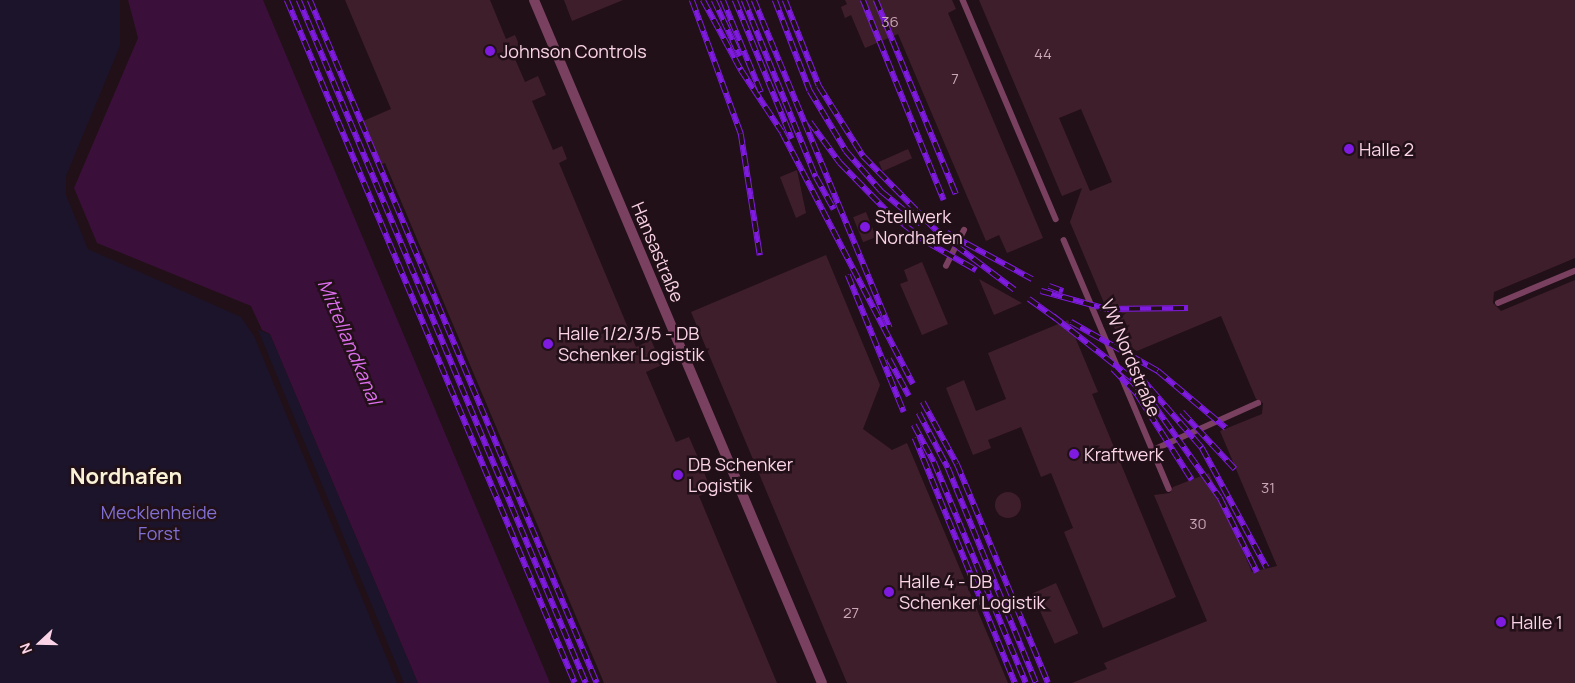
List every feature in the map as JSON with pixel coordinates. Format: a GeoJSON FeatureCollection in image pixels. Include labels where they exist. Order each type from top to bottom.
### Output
{"type":"FeatureCollection","features":[{"type":"Feature","properties":{"kind":"street","name":"Hansastraße"},"geometry":{"type":"LineString","coordinates":[[534,0],[822,683]]}},
{"type":"Feature","properties":{"kind":"lane"},"geometry":{"type":"LineString","coordinates":[[963,0],[1056,219]]}},
{"type":"Feature","properties":{"kind":"lane"},"geometry":{"type":"LineString","coordinates":[[946,266],[964,230]]}},
{"type":"Feature","properties":{"kind":"lane","name":"VW Nordstraße"},"geometry":{"type":"LineString","coordinates":[[1064,240],[1169,489]]}},
{"type":"Feature","properties":{"kind":"lane"},"geometry":{"type":"LineString","coordinates":[[1498,303],[1575,271]]}},
{"type":"Feature","properties":{"kind":"lane"},"geometry":{"type":"LineString","coordinates":[[1153,450],[1258,403]]}},
{"type":"Feature","properties":{"kind":"green space","name":"Mecklenheide Forst"},"geometry":{"type":"Polygon","coordinates":[[[0,0],[120,0],[120,46],[66,176],[66,195],[88,249],[241,317],[254,336],[397,683],[0,683],[0,0]]]}},
{"type":"Feature","properties":{"kind":"green space"},"geometry":{"type":"Polygon","coordinates":[[[258,330],[270,334],[418,683],[404,683],[258,330]]]}},
{"type":"Feature","properties":{"kind":"water","name":"Mittellandkanal"},"geometry":{"type":"Polygon","coordinates":[[[128,0],[263,0],[550,683],[418,683],[270,334],[262,330],[251,306],[97,243],[74,188],[138,38],[128,0]]]}},
{"type":"Feature","properties":{"kind":"building","name":"Halle 1/2/3/5 - DB Schenker Logistik"},"geometry":{"type":"Polygon","coordinates":[[[345,0],[490,0],[506,39],[515,35],[521,49],[512,52],[525,82],[538,76],[546,95],[532,101],[553,150],[562,146],[567,159],[559,163],[636,347],[651,340],[662,365],[646,372],[676,442],[689,437],[703,469],[711,491],[699,496],[777,683],[604,683],[385,163],[379,165],[361,122],[391,109],[345,0]]]}},
{"type":"Feature","properties":{"kind":"building"},"geometry":{"type":"Polygon","coordinates":[[[564,0],[623,0],[572,21],[564,0]]]}},
{"type":"Feature","properties":{"kind":"building"},"geometry":{"type":"Polygon","coordinates":[[[845,0],[952,0],[956,9],[948,13],[1043,238],[1007,253],[999,235],[986,241],[898,34],[865,48],[851,15],[845,18],[841,7],[847,4],[845,0]]]}},
{"type":"Feature","properties":{"kind":"building"},"geometry":{"type":"Polygon","coordinates":[[[979,0],[1575,0],[1575,258],[1494,292],[1493,303],[1501,311],[1575,280],[1575,683],[1072,683],[1107,669],[1104,663],[1207,621],[1154,495],[1170,493],[1173,487],[1209,473],[1252,572],[1277,566],[1220,431],[1262,414],[1263,403],[1256,399],[1221,316],[1137,351],[1120,341],[1070,222],[1082,188],[1062,196],[979,0]],[[1081,109],[1059,118],[1090,191],[1112,182],[1081,109]]]}},
{"type":"Feature","properties":{"kind":"building"},"geometry":{"type":"Polygon","coordinates":[[[908,149],[912,158],[883,171],[879,162],[908,149]]]}},
{"type":"Feature","properties":{"kind":"building"},"geometry":{"type":"Polygon","coordinates":[[[797,170],[806,213],[796,218],[780,177],[797,170]]]}},
{"type":"Feature","properties":{"kind":"building","name":"Stellwerk Nordhafen"},"geometry":{"type":"Polygon","coordinates":[[[866,212],[876,237],[863,242],[853,217],[866,212]]]}},
{"type":"Feature","properties":{"kind":"building"},"geometry":{"type":"Polygon","coordinates":[[[826,255],[880,385],[863,429],[892,450],[907,443],[1008,683],[847,683],[691,312],[826,255]]]}},
{"type":"Feature","properties":{"kind":"building"},"geometry":{"type":"Polygon","coordinates":[[[922,262],[948,324],[922,335],[900,284],[908,281],[904,270],[922,262]]]}},
{"type":"Feature","properties":{"kind":"building"},"geometry":{"type":"Polygon","coordinates":[[[979,279],[1022,303],[994,315],[979,279]]]}},
{"type":"Feature","properties":{"kind":"building"},"geometry":{"type":"Polygon","coordinates":[[[1068,320],[1098,392],[1092,394],[1176,597],[1103,628],[1064,532],[1073,528],[1051,473],[1041,477],[1021,427],[988,440],[991,448],[973,455],[946,388],[964,380],[976,411],[1006,399],[988,353],[1068,320]]]}},
{"type":"Feature","properties":{"kind":"building"},"geometry":{"type":"Polygon","coordinates":[[[1008,492],[1017,496],[1021,505],[1017,514],[1008,518],[999,514],[995,505],[999,496],[1008,492]]]}},
{"type":"Feature","properties":{"kind":"building"},"geometry":{"type":"Polygon","coordinates":[[[1056,583],[1078,633],[1055,644],[1032,594],[1056,583]]]}},
{"type":"Feature","properties":{"kind":"railway"},"geometry":{"type":"LineString","coordinates":[[287,0],[575,683]]}},
{"type":"Feature","properties":{"kind":"railway"},"geometry":{"type":"LineString","coordinates":[[299,0],[586,683]]}},
{"type":"Feature","properties":{"kind":"railway"},"geometry":{"type":"LineString","coordinates":[[310,0],[597,683]]}},
{"type":"Feature","properties":{"kind":"railway"},"geometry":{"type":"LineString","coordinates":[[692,0],[741,134],[760,256]]}},
{"type":"Feature","properties":{"kind":"railway"},"geometry":{"type":"LineString","coordinates":[[703,0],[741,70],[782,132],[913,384]]}},
{"type":"Feature","properties":{"kind":"railway"},"geometry":{"type":"LineString","coordinates":[[714,0],[740,56]]}},
{"type":"Feature","properties":{"kind":"railway"},"geometry":{"type":"LineString","coordinates":[[723,0],[761,92]]}},
{"type":"Feature","properties":{"kind":"railway"},"geometry":{"type":"LineString","coordinates":[[735,0],[792,139]]}},
{"type":"Feature","properties":{"kind":"railway"},"geometry":{"type":"LineString","coordinates":[[744,0],[816,177],[834,209]]}},
{"type":"Feature","properties":{"kind":"railway"},"geometry":{"type":"LineString","coordinates":[[754,0],[890,328]]}},
{"type":"Feature","properties":{"kind":"railway"},"geometry":{"type":"LineString","coordinates":[[775,0],[810,91],[846,151],[881,191],[921,224]]}},
{"type":"Feature","properties":{"kind":"railway"},"geometry":{"type":"LineString","coordinates":[[785,0],[819,86],[863,156],[938,232],[1015,290]]}},
{"type":"Feature","properties":{"kind":"railway"},"geometry":{"type":"LineString","coordinates":[[863,0],[944,200]]}},
{"type":"Feature","properties":{"kind":"railway"},"geometry":{"type":"LineString","coordinates":[[876,0],[956,194]]}},
{"type":"Feature","properties":{"kind":"railway"},"geometry":{"type":"LineString","coordinates":[[810,122],[840,163],[887,211],[925,241],[976,270]]}},
{"type":"Feature","properties":{"kind":"railway"},"geometry":{"type":"LineString","coordinates":[[947,233],[1032,279]]}},
{"type":"Feature","properties":{"kind":"railway"},"geometry":{"type":"LineString","coordinates":[[848,275],[904,412]]}},
{"type":"Feature","properties":{"kind":"railway"},"geometry":{"type":"LineString","coordinates":[[1049,286],[1063,291]]}},
{"type":"Feature","properties":{"kind":"railway"},"geometry":{"type":"LineString","coordinates":[[1041,291],[1107,309],[1188,308]]}},
{"type":"Feature","properties":{"kind":"railway"},"geometry":{"type":"LineString","coordinates":[[1029,299],[1057,319]]}},
{"type":"Feature","properties":{"kind":"railway"},"geometry":{"type":"LineString","coordinates":[[1053,316],[1139,384],[1220,498],[1257,572]]}},
{"type":"Feature","properties":{"kind":"railway"},"geometry":{"type":"LineString","coordinates":[[1071,322],[1158,371],[1226,428]]}},
{"type":"Feature","properties":{"kind":"railway"},"geometry":{"type":"LineString","coordinates":[[889,359],[909,396]]}},
{"type":"Feature","properties":{"kind":"railway"},"geometry":{"type":"LineString","coordinates":[[1113,369],[1137,394],[1192,480]]}},
{"type":"Feature","properties":{"kind":"railway"},"geometry":{"type":"LineString","coordinates":[[1136,372],[1202,448],[1267,568]]}},
{"type":"Feature","properties":{"kind":"railway"},"geometry":{"type":"LineString","coordinates":[[923,402],[957,464],[1048,683]]}},
{"type":"Feature","properties":{"kind":"railway"},"geometry":{"type":"LineString","coordinates":[[1182,412],[1235,469]]}},
{"type":"Feature","properties":{"kind":"railway"},"geometry":{"type":"LineString","coordinates":[[919,413],[948,468],[1036,683]]}},
{"type":"Feature","properties":{"kind":"railway"},"geometry":{"type":"LineString","coordinates":[[914,425],[934,462],[1026,683]]}},
{"type":"Feature","properties":{"kind":"railway"},"geometry":{"type":"LineString","coordinates":[[915,438],[1015,683]]}},
{"type":"Feature","properties":{"kind":"place","name":"Johnson Controls"},"geometry":{"type":"Point","coordinates":[490,51]}},
{"type":"Feature","properties":{"kind":"place","name":"Halle 2"},"geometry":{"type":"Point","coordinates":[1349,149]}},
{"type":"Feature","properties":{"kind":"place","name":"Stellwerk Nordhafen"},"geometry":{"type":"Point","coordinates":[865,227]}},
{"type":"Feature","properties":{"kind":"place","name":"Halle 1/2/3/5 - DB Schenker Logistik"},"geometry":{"type":"Point","coordinates":[548,344]}},
{"type":"Feature","properties":{"kind":"place","name":"Kraftwerk"},"geometry":{"type":"Point","coordinates":[1074,454]}},
{"type":"Feature","properties":{"kind":"place","name":"DB Schenker Logistik"},"geometry":{"type":"Point","coordinates":[678,475]}},
{"type":"Feature","properties":{"kind":"place","name":"Halle 4 - DB Schenker Logistik"},"geometry":{"type":"Point","coordinates":[889,592]}},
{"type":"Feature","properties":{"kind":"place","name":"Halle 1"},"geometry":{"type":"Point","coordinates":[1501,622]}},
{"type":"Feature","properties":{"kind":"district","name":"Nordhafen"},"geometry":{"type":"Point","coordinates":[126,477]}}]}
